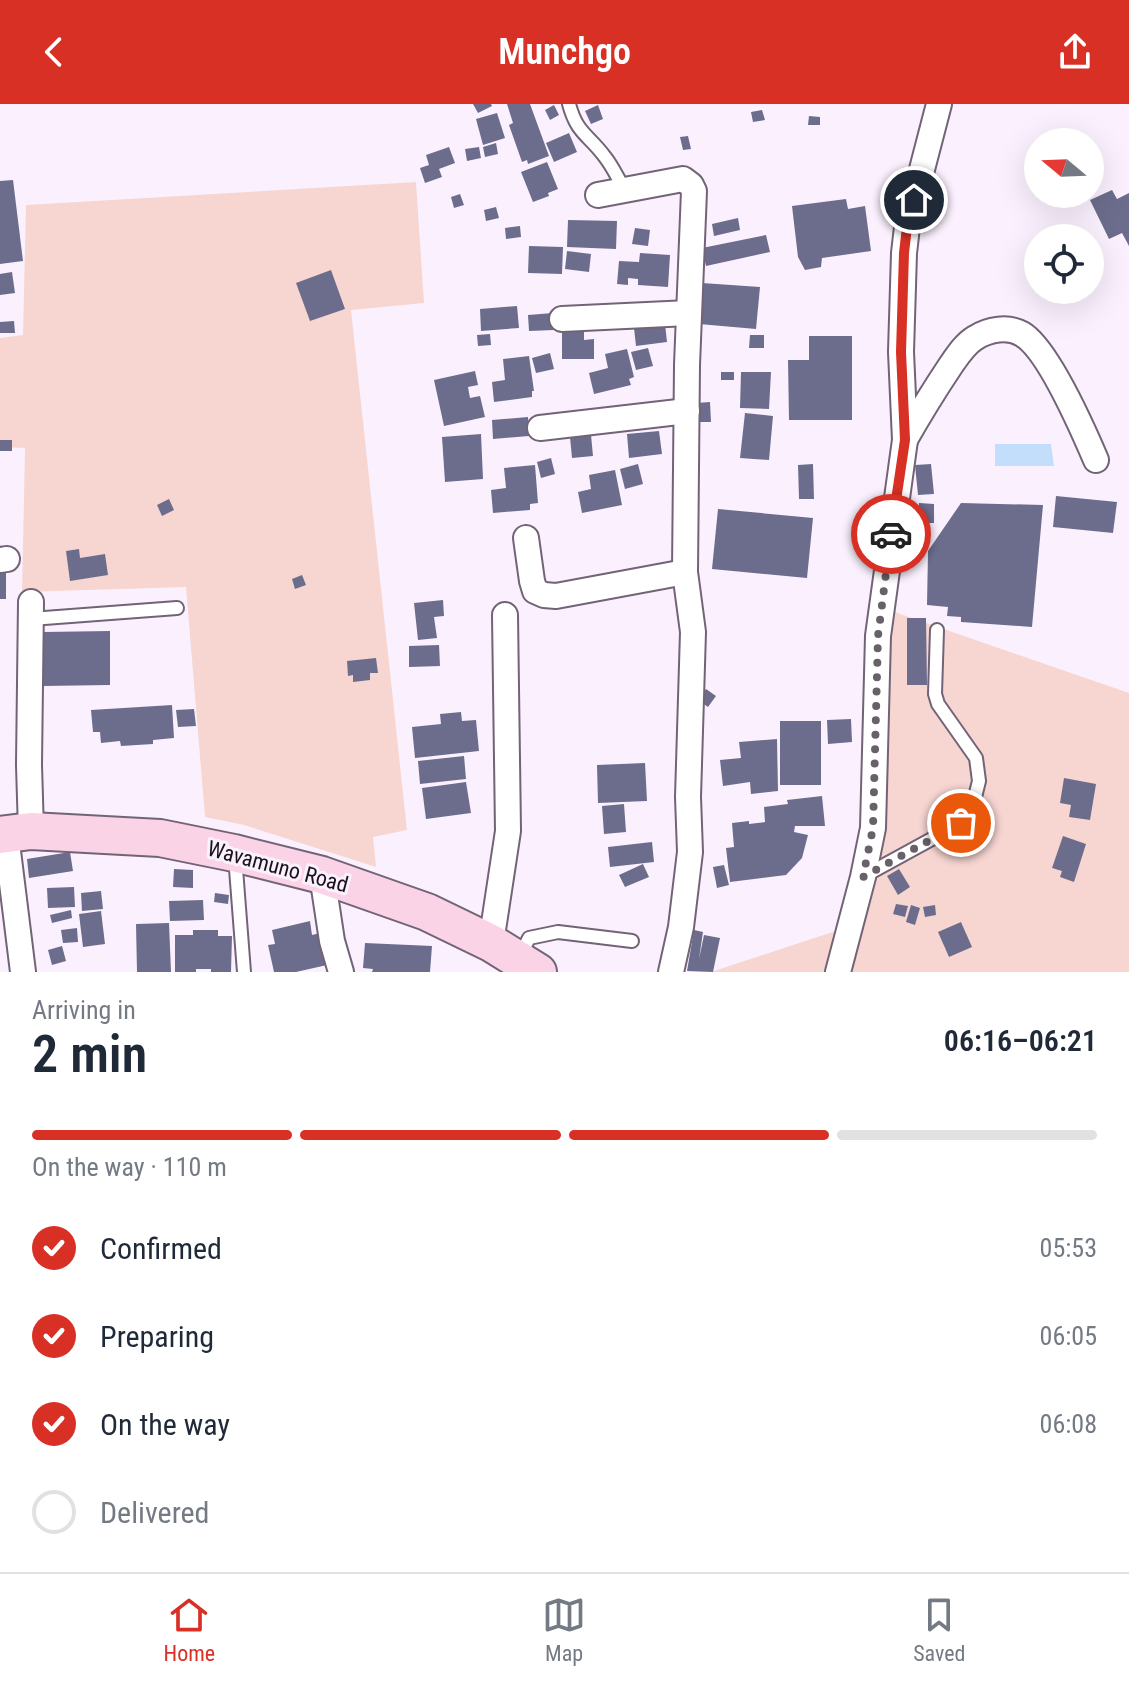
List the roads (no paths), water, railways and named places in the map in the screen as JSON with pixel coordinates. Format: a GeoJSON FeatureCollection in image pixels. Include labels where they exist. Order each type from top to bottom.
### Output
{"type":"FeatureCollection","features":[{"type":"Feature","properties":{"kind":"main road","name":"Wavamuno Road"},"geometry":{"type":"LineString","coordinates":[[12,833],[160,838],[234,853],[322,875],[427,912],[516,958]]}},
{"type":"Feature","properties":{"kind":"street"},"geometry":{"type":"LineString","coordinates":[[838,972],[873,828],[878,636],[905,440],[901,352],[904,253],[907,227],[939,104]]}},
{"type":"Feature","properties":{"kind":"street"},"geometry":{"type":"LineString","coordinates":[[598,195],[683,179],[694,191],[685,572],[693,632],[688,797],[690,852],[681,927],[671,972]]}},
{"type":"Feature","properties":{"kind":"street"},"geometry":{"type":"LineString","coordinates":[[562,319],[689,313]]}},
{"type":"Feature","properties":{"kind":"street"},"geometry":{"type":"LineString","coordinates":[[905,440],[925,402],[963,349],[976,337],[1008,329],[1030,340],[1043,357],[1072,407],[1096,460]]}},
{"type":"Feature","properties":{"kind":"street"},"geometry":{"type":"LineString","coordinates":[[540,428],[687,411]]}},
{"type":"Feature","properties":{"kind":"street"},"geometry":{"type":"LineString","coordinates":[[526,538],[535,591],[544,595],[556,596],[685,572]]}},
{"type":"Feature","properties":{"kind":"street"},"geometry":{"type":"LineString","coordinates":[[23,972],[12,833],[29,765],[31,610]]}},
{"type":"Feature","properties":{"kind":"street"},"geometry":{"type":"LineString","coordinates":[[505,615],[508,831],[516,958]]}},
{"type":"Feature","properties":{"kind":"street"},"geometry":{"type":"LineString","coordinates":[[322,875],[332,941],[341,972]]}},
{"type":"Feature","properties":{"kind":"lane"},"geometry":{"type":"LineString","coordinates":[[569,104],[577,126],[606,158],[625,190]]}},
{"type":"Feature","properties":{"kind":"lane"},"geometry":{"type":"LineString","coordinates":[[31,610],[177,608]]}},
{"type":"Feature","properties":{"kind":"lane"},"geometry":{"type":"LineString","coordinates":[[863,877],[961,823],[973,805],[979,781],[976,758],[938,704],[935,694],[937,630]]}},
{"type":"Feature","properties":{"kind":"lane"},"geometry":{"type":"LineString","coordinates":[[234,853],[244,972]]}},
{"type":"Feature","properties":{"kind":"lane"},"geometry":{"type":"LineString","coordinates":[[516,958],[529,938],[558,932],[632,941]]}},
{"type":"Feature","properties":{"kind":"water"},"geometry":{"type":"Polygon","coordinates":[[[995,444],[1051,444],[1054,466],[995,466],[995,444]]]}}]}
